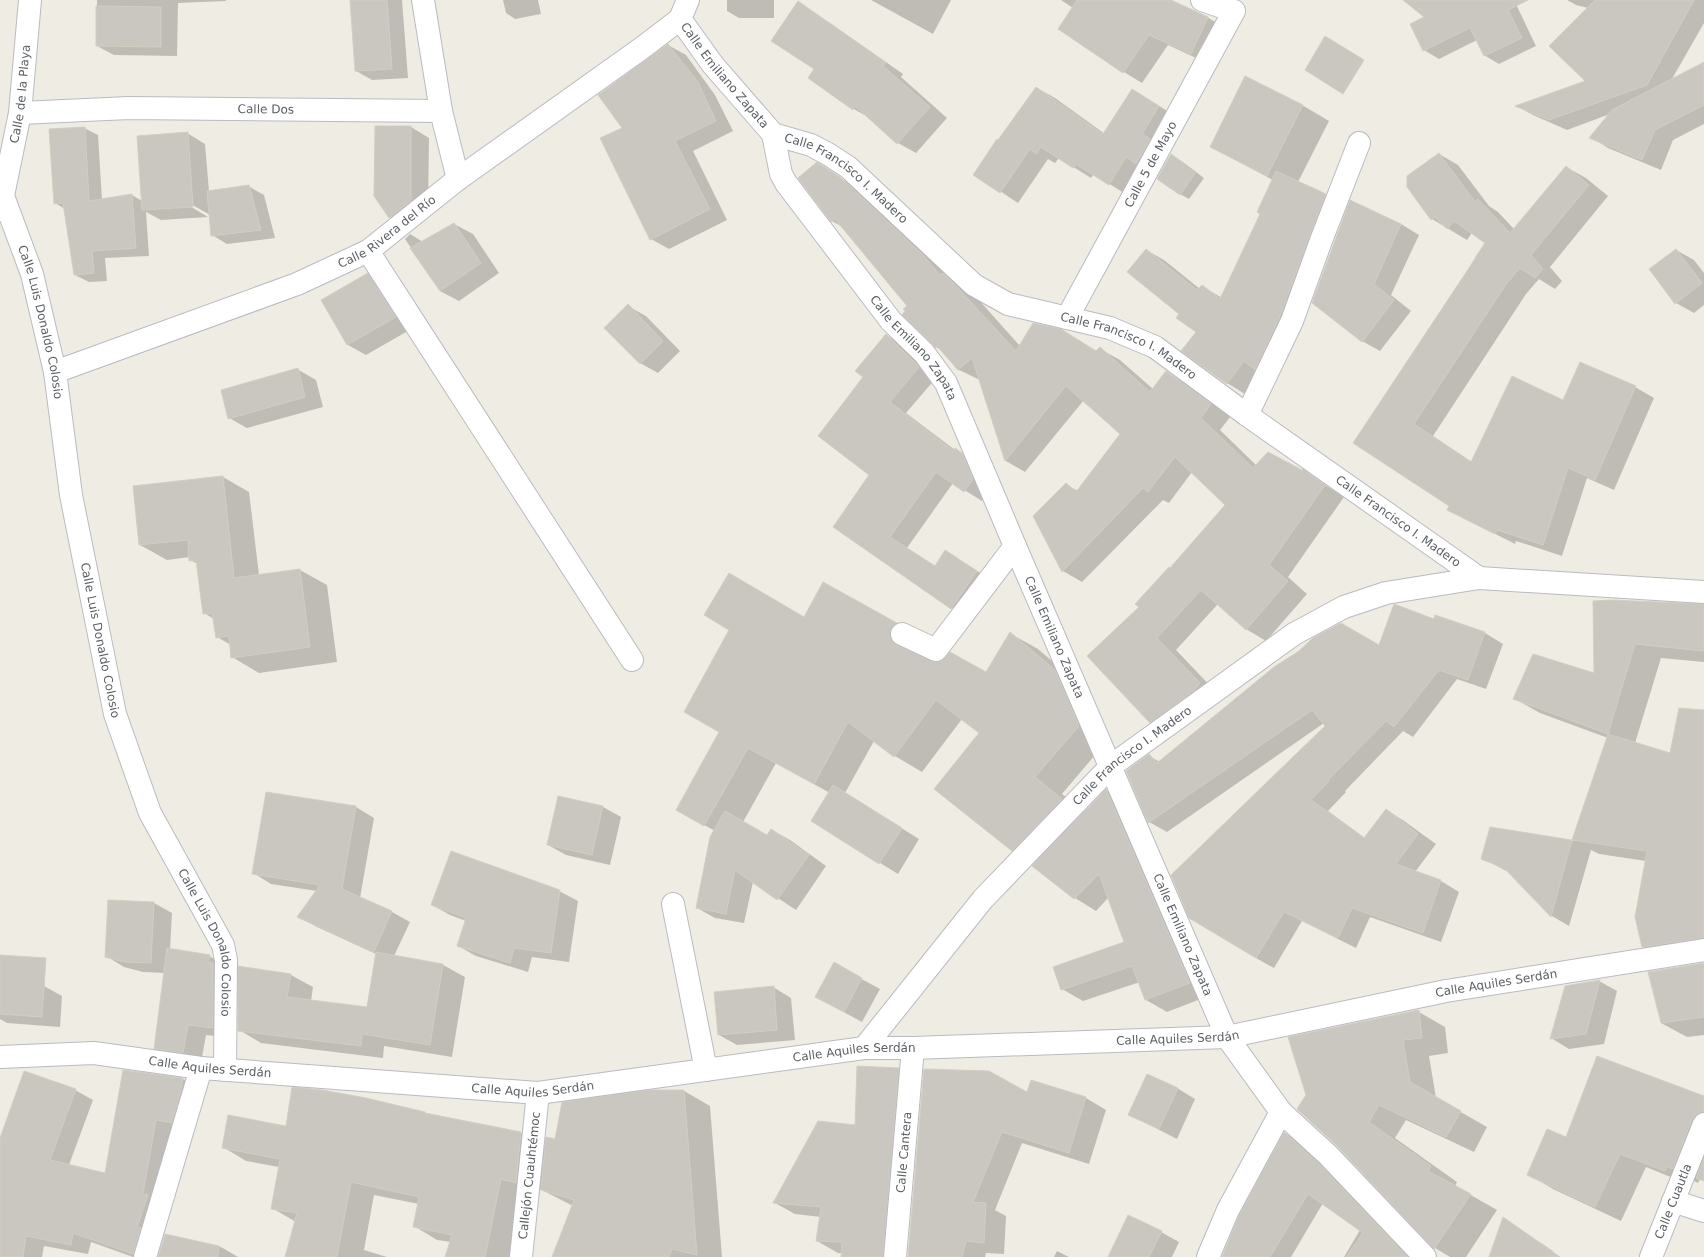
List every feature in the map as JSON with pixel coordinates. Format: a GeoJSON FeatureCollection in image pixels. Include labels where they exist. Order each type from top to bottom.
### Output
{"type":"FeatureCollection","features":[{"type":"Feature","properties":{"kind":"street","name":"Calle de la Playa"},"geometry":{"type":"LineString","coordinates":[[1,204],[20,112],[30,0]]}},
{"type":"Feature","properties":{"kind":"street"},"geometry":{"type":"LineString","coordinates":[[423,0],[441,111],[458,179]]}},
{"type":"Feature","properties":{"kind":"street","name":"Calle 5 de Mayo"},"geometry":{"type":"LineString","coordinates":[[1067,318],[1234,11],[1202,0]]}},
{"type":"Feature","properties":{"kind":"street","name":"Calle Emiliano Zapata"},"geometry":{"type":"LineString","coordinates":[[684,9],[713,65],[773,134],[782,174],[786,183],[891,321],[924,353],[946,383],[1228,1037],[1281,1112],[1333,1160],[1425,1257]]}},
{"type":"Feature","properties":{"kind":"street","name":"Calle Rivera del Río"},"geometry":{"type":"LineString","coordinates":[[55,372],[297,284],[368,251],[458,179],[635,53],[684,9]]}},
{"type":"Feature","properties":{"kind":"street","name":"Calle Dos"},"geometry":{"type":"LineString","coordinates":[[20,112],[129,108],[441,111]]}},
{"type":"Feature","properties":{"kind":"street","name":"Calle Francisco I. Madero"},"geometry":{"type":"LineString","coordinates":[[773,134],[811,145],[848,167],[974,284],[1008,304],[1110,328],[1156,347],[1247,415],[1479,578]]}},
{"type":"Feature","properties":{"kind":"street"},"geometry":{"type":"LineString","coordinates":[[1247,415],[1292,321],[1359,143]]}},
{"type":"Feature","properties":{"kind":"street","name":"Calle Luis Donaldo Colosio"},"geometry":{"type":"LineString","coordinates":[[1,204],[32,274],[55,372],[71,495],[115,714],[150,813],[222,945],[226,960],[225,1070]]}},
{"type":"Feature","properties":{"kind":"street"},"geometry":{"type":"LineString","coordinates":[[368,251],[632,660]]}},
{"type":"Feature","properties":{"kind":"street"},"geometry":{"type":"LineString","coordinates":[[902,634],[936,650],[1015,546]]}},
{"type":"Feature","properties":{"kind":"street","name":"Calle Francisco I. Madero"},"geometry":{"type":"LineString","coordinates":[[864,1048],[983,899],[1111,766],[1294,634],[1344,607],[1386,593],[1479,578],[1704,592]]}},
{"type":"Feature","properties":{"kind":"street"},"geometry":{"type":"LineString","coordinates":[[673,904],[706,1070]]}},
{"type":"Feature","properties":{"kind":"street","name":"Calle Aquiles Serdán"},"geometry":{"type":"LineString","coordinates":[[0,1057],[94,1053],[201,1068],[538,1093],[864,1048],[913,1048],[1228,1037],[1446,992],[1704,950]]}},
{"type":"Feature","properties":{"kind":"street","name":"Calle Cantera"},"geometry":{"type":"LineString","coordinates":[[895,1257],[913,1048]]}},
{"type":"Feature","properties":{"kind":"street"},"geometry":{"type":"LineString","coordinates":[[145,1257],[201,1068]]}},
{"type":"Feature","properties":{"kind":"street","name":"Callejón Cuauhtémoc"},"geometry":{"type":"LineString","coordinates":[[521,1257],[538,1093]]}},
{"type":"Feature","properties":{"kind":"street"},"geometry":{"type":"LineString","coordinates":[[1208,1257],[1228,1210],[1281,1112]]}},
{"type":"Feature","properties":{"kind":"street","name":"Calle Cuautla"},"geometry":{"type":"LineString","coordinates":[[1651,1257],[1704,1124]]}},
{"type":"Feature","properties":{"kind":"street"},"geometry":{"type":"LineString","coordinates":[[1673,1200],[1704,1211]]}},
{"type":"Feature","properties":{"kind":"building"},"geometry":{"type":"Polygon","coordinates":[[[350,0],[387,0],[392,69],[355,71],[350,0]]]}},
{"type":"Feature","properties":{"kind":"building"},"geometry":{"type":"Polygon","coordinates":[[[1077,0],[1171,0],[1208,17],[1191,54],[1149,35],[1123,73],[1058,29],[1077,0]]]}},
{"type":"Feature","properties":{"kind":"building"},"geometry":{"type":"Polygon","coordinates":[[[1403,0],[1528,0],[1508,10],[1522,38],[1484,56],[1470,28],[1423,51],[1410,24],[1424,17],[1403,0]]]}},
{"type":"Feature","properties":{"kind":"building"},"geometry":{"type":"Polygon","coordinates":[[[1595,0],[1694,0],[1647,85],[1549,120],[1515,106],[1585,81],[1549,46],[1595,0]]]}},
{"type":"Feature","properties":{"kind":"building"},"geometry":{"type":"Polygon","coordinates":[[[798,1],[886,63],[883,66],[930,107],[897,144],[855,106],[853,110],[808,78],[814,69],[771,41],[798,1]]]}},
{"type":"Feature","properties":{"kind":"building"},"geometry":{"type":"Polygon","coordinates":[[[96,6],[161,7],[161,47],[96,46],[96,6]]]}},
{"type":"Feature","properties":{"kind":"building"},"geometry":{"type":"Polygon","coordinates":[[[1325,36],[1364,60],[1343,94],[1305,70],[1325,36]]]}},
{"type":"Feature","properties":{"kind":"building"},"geometry":{"type":"Polygon","coordinates":[[[668,44],[698,82],[716,121],[675,141],[710,209],[650,240],[600,138],[622,128],[598,95],[668,44]]]}},
{"type":"Feature","properties":{"kind":"building"},"geometry":{"type":"Polygon","coordinates":[[[1704,62],[1704,105],[1655,130],[1642,160],[1589,138],[1612,110],[1704,62]]]}},
{"type":"Feature","properties":{"kind":"building"},"geometry":{"type":"Polygon","coordinates":[[[1245,76],[1303,105],[1267,176],[1210,147],[1245,76]]]}},
{"type":"Feature","properties":{"kind":"building"},"geometry":{"type":"Polygon","coordinates":[[[1036,87],[1103,134],[1132,89],[1159,106],[1142,134],[1150,139],[1136,164],[1126,157],[1109,185],[1076,164],[1073,168],[1041,147],[1036,154],[1030,149],[1000,193],[973,175],[997,139],[998,140],[1036,87]]]}},
{"type":"Feature","properties":{"kind":"building"},"geometry":{"type":"Polygon","coordinates":[[[375,126],[411,126],[411,201],[389,218],[374,196],[375,126]]]}},
{"type":"Feature","properties":{"kind":"building"},"geometry":{"type":"Polygon","coordinates":[[[85,127],[89,201],[132,194],[136,248],[92,251],[94,273],[74,275],[63,203],[54,204],[49,129],[85,127]]]}},
{"type":"Feature","properties":{"kind":"building"},"geometry":{"type":"Polygon","coordinates":[[[188,132],[193,207],[142,210],[137,136],[188,132]]]}},
{"type":"Feature","properties":{"kind":"building"},"geometry":{"type":"Polygon","coordinates":[[[1439,153],[1475,202],[1478,199],[1510,233],[1566,166],[1589,185],[1531,255],[1543,269],[1535,278],[1520,268],[1507,283],[1414,424],[1471,462],[1512,376],[1563,400],[1580,362],[1636,386],[1595,480],[1568,468],[1543,545],[1497,530],[1495,534],[1447,510],[1449,506],[1353,443],[1485,243],[1454,221],[1447,229],[1435,217],[1431,220],[1407,187],[1407,176],[1439,153]]]}},
{"type":"Feature","properties":{"kind":"building"},"geometry":{"type":"Polygon","coordinates":[[[1171,154],[1196,172],[1180,195],[1157,179],[1171,154]]]}},
{"type":"Feature","properties":{"kind":"building"},"geometry":{"type":"Polygon","coordinates":[[[817,162],[840,177],[923,255],[940,275],[943,273],[1016,351],[1033,323],[1061,329],[1096,351],[1100,347],[1150,392],[1166,371],[1211,404],[1201,418],[1253,468],[1268,452],[1302,470],[1303,469],[1325,485],[1269,565],[1288,581],[1246,630],[1201,590],[1157,638],[1200,683],[1193,692],[1150,723],[1087,656],[1139,607],[1135,604],[1169,567],[1170,568],[1225,505],[1175,457],[1148,492],[1143,488],[1062,572],[1033,516],[1066,483],[1076,492],[1120,434],[1066,386],[1005,461],[972,358],[958,370],[937,346],[936,348],[902,315],[905,311],[903,309],[907,306],[835,219],[831,222],[798,178],[817,162]]]}},
{"type":"Feature","properties":{"kind":"building"},"geometry":{"type":"Polygon","coordinates":[[[1276,171],[1326,194],[1280,316],[1255,370],[1244,361],[1227,384],[1181,351],[1196,332],[1176,318],[1179,314],[1127,272],[1146,249],[1197,290],[1202,285],[1220,299],[1260,214],[1257,212],[1276,171]]]}},
{"type":"Feature","properties":{"kind":"building"},"geometry":{"type":"Polygon","coordinates":[[[249,185],[261,230],[211,236],[207,191],[249,185]]]}},
{"type":"Feature","properties":{"kind":"building"},"geometry":{"type":"Polygon","coordinates":[[[1350,200],[1401,224],[1374,284],[1394,300],[1362,342],[1312,303],[1350,200]]]}},
{"type":"Feature","properties":{"kind":"building"},"geometry":{"type":"Polygon","coordinates":[[[454,223],[481,263],[440,291],[410,248],[454,223]]]}},
{"type":"Feature","properties":{"kind":"building"},"geometry":{"type":"Polygon","coordinates":[[[1676,249],[1702,283],[1675,304],[1649,269],[1676,249]]]}},
{"type":"Feature","properties":{"kind":"building"},"geometry":{"type":"Polygon","coordinates":[[[368,273],[396,317],[347,345],[321,300],[368,273]]]}},
{"type":"Feature","properties":{"kind":"building"},"geometry":{"type":"Polygon","coordinates":[[[628,304],[663,341],[640,364],[604,328],[628,304]]]}},
{"type":"Feature","properties":{"kind":"building"},"geometry":{"type":"Polygon","coordinates":[[[886,334],[919,367],[890,402],[954,451],[955,448],[962,453],[973,479],[964,492],[936,472],[890,537],[935,566],[945,550],[977,571],[951,609],[833,527],[869,475],[818,436],[863,377],[855,371],[886,334]]]}},
{"type":"Feature","properties":{"kind":"building"},"geometry":{"type":"Polygon","coordinates":[[[298,368],[305,397],[228,419],[221,390],[298,368]]]}},
{"type":"Feature","properties":{"kind":"building"},"geometry":{"type":"Polygon","coordinates":[[[223,476],[234,578],[300,569],[310,647],[231,658],[229,636],[216,638],[212,613],[203,614],[196,560],[189,561],[188,540],[139,545],[133,486],[223,476]]]}},
{"type":"Feature","properties":{"kind":"building"},"geometry":{"type":"Polygon","coordinates":[[[729,573],[804,617],[823,582],[897,623],[891,629],[890,635],[892,641],[897,645],[936,662],[942,661],[950,652],[986,672],[1010,632],[1055,670],[1079,726],[1035,777],[1062,799],[1012,851],[934,789],[979,733],[936,700],[894,757],[848,722],[814,784],[748,748],[704,826],[676,810],[719,732],[684,712],[729,630],[704,615],[729,573]]]}},
{"type":"Feature","properties":{"kind":"building"},"geometry":{"type":"Polygon","coordinates":[[[1612,600],[1704,604],[1704,651],[1635,644],[1608,734],[1513,699],[1533,654],[1594,673],[1593,601],[1612,600]]]}},
{"type":"Feature","properties":{"kind":"building"},"geometry":{"type":"Polygon","coordinates":[[[1394,604],[1434,619],[1435,615],[1485,632],[1468,680],[1439,670],[1394,727],[1386,721],[1328,780],[1329,781],[1311,800],[1364,838],[1386,809],[1418,834],[1396,864],[1441,880],[1423,933],[1352,908],[1338,938],[1284,912],[1256,958],[1189,918],[1171,875],[1325,726],[1312,710],[1148,823],[1126,771],[1149,754],[1157,763],[1274,667],[1299,651],[1313,638],[1341,623],[1379,645],[1394,604]]]}},
{"type":"Feature","properties":{"kind":"building"},"geometry":{"type":"Polygon","coordinates":[[[1679,708],[1704,710],[1704,938],[1642,947],[1635,917],[1647,851],[1572,840],[1608,734],[1670,753],[1679,708]]]}},
{"type":"Feature","properties":{"kind":"building"},"geometry":{"type":"Polygon","coordinates":[[[833,785],[902,828],[879,864],[811,821],[833,785]]]}},
{"type":"Feature","properties":{"kind":"building"},"geometry":{"type":"Polygon","coordinates":[[[1106,789],[1190,983],[1145,1000],[1132,966],[1061,990],[1053,967],[1124,942],[1099,874],[1074,899],[1032,866],[1106,789]]]}},
{"type":"Feature","properties":{"kind":"building"},"geometry":{"type":"Polygon","coordinates":[[[266,792],[356,806],[342,889],[392,911],[374,952],[297,917],[320,885],[252,874],[266,792]]]}},
{"type":"Feature","properties":{"kind":"building"},"geometry":{"type":"Polygon","coordinates":[[[558,796],[603,806],[592,855],[547,845],[558,796]]]}},
{"type":"Feature","properties":{"kind":"building"},"geometry":{"type":"Polygon","coordinates":[[[725,811],[767,835],[771,829],[809,855],[777,900],[735,870],[726,914],[696,908],[710,837],[725,811]]]}},
{"type":"Feature","properties":{"kind":"building"},"geometry":{"type":"Polygon","coordinates":[[[1490,827],[1572,840],[1551,917],[1504,868],[1481,859],[1490,827]]]}},
{"type":"Feature","properties":{"kind":"building"},"geometry":{"type":"Polygon","coordinates":[[[451,851],[560,890],[551,953],[514,948],[510,963],[457,946],[466,918],[431,905],[451,851]]]}},
{"type":"Feature","properties":{"kind":"building"},"geometry":{"type":"Polygon","coordinates":[[[108,900],[154,902],[151,963],[124,962],[105,957],[108,900]]]}},
{"type":"Feature","properties":{"kind":"building"},"geometry":{"type":"Polygon","coordinates":[[[167,948],[210,955],[208,962],[213,963],[213,1028],[188,1025],[183,1053],[154,1049],[167,948]]]}},
{"type":"Feature","properties":{"kind":"building"},"geometry":{"type":"Polygon","coordinates":[[[376,952],[443,964],[430,1045],[362,1034],[361,1046],[238,1031],[238,966],[291,974],[287,997],[367,1007],[376,952]]]}},
{"type":"Feature","properties":{"kind":"building"},"geometry":{"type":"Polygon","coordinates":[[[0,955],[46,958],[42,1017],[0,1014],[0,955]]]}},
{"type":"Feature","properties":{"kind":"building"},"geometry":{"type":"Polygon","coordinates":[[[834,962],[862,978],[844,1012],[815,997],[834,962]]]}},
{"type":"Feature","properties":{"kind":"building"},"geometry":{"type":"Polygon","coordinates":[[[1704,963],[1704,1017],[1661,1023],[1648,972],[1704,963]]]}},
{"type":"Feature","properties":{"kind":"building"},"geometry":{"type":"Polygon","coordinates":[[[1600,980],[1586,1034],[1550,1039],[1565,986],[1600,980]]]}},
{"type":"Feature","properties":{"kind":"building"},"geometry":{"type":"Polygon","coordinates":[[[774,986],[777,1030],[718,1035],[714,992],[774,986]]]}},
{"type":"Feature","properties":{"kind":"building"},"geometry":{"type":"Polygon","coordinates":[[[1419,1010],[1422,1038],[1403,1040],[1410,1082],[1461,1111],[1446,1137],[1379,1105],[1369,1122],[1431,1166],[1428,1171],[1471,1194],[1434,1249],[1337,1146],[1297,1109],[1306,1095],[1288,1037],[1419,1010]]]}},
{"type":"Feature","properties":{"kind":"building"},"geometry":{"type":"Polygon","coordinates":[[[1597,1056],[1704,1096],[1704,1112],[1697,1114],[1692,1119],[1673,1169],[1667,1167],[1665,1171],[1620,1154],[1595,1207],[1527,1175],[1547,1129],[1566,1137],[1597,1056]]]}},
{"type":"Feature","properties":{"kind":"building"},"geometry":{"type":"Polygon","coordinates":[[[857,1066],[899,1068],[883,1257],[841,1257],[842,1242],[816,1241],[821,1207],[773,1203],[818,1121],[855,1125],[857,1066]]]}},
{"type":"Feature","properties":{"kind":"building"},"geometry":{"type":"Polygon","coordinates":[[[924,1069],[989,1071],[1027,1092],[1031,1080],[1086,1097],[1069,1153],[1002,1132],[973,1202],[986,1203],[984,1243],[966,1241],[962,1257],[908,1257],[924,1069]]]}},
{"type":"Feature","properties":{"kind":"building"},"geometry":{"type":"Polygon","coordinates":[[[123,1070],[183,1078],[172,1123],[156,1120],[143,1194],[148,1195],[137,1227],[141,1228],[133,1254],[73,1233],[71,1245],[26,1236],[23,1257],[0,1257],[0,1138],[24,1071],[76,1089],[50,1160],[105,1173],[123,1070]]]}},
{"type":"Feature","properties":{"kind":"building"},"geometry":{"type":"Polygon","coordinates":[[[1147,1074],[1178,1088],[1159,1129],[1128,1115],[1147,1074]]]}},
{"type":"Feature","properties":{"kind":"building"},"geometry":{"type":"Polygon","coordinates":[[[292,1087],[322,1090],[366,1098],[425,1113],[521,1132],[516,1183],[501,1179],[485,1257],[445,1257],[452,1235],[413,1227],[419,1197],[351,1182],[337,1257],[285,1257],[297,1213],[271,1209],[280,1159],[222,1148],[228,1115],[286,1126],[292,1087]]]}},
{"type":"Feature","properties":{"kind":"building"},"geometry":{"type":"Polygon","coordinates":[[[648,1090],[684,1090],[697,1255],[672,1249],[669,1257],[552,1257],[574,1200],[541,1190],[546,1137],[555,1139],[562,1102],[648,1090]]]}},
{"type":"Feature","properties":{"kind":"building"},"geometry":{"type":"Polygon","coordinates":[[[1284,1132],[1319,1164],[1408,1257],[1346,1257],[1363,1233],[1308,1194],[1270,1257],[1222,1257],[1239,1215],[1284,1132]]]}},
{"type":"Feature","properties":{"kind":"building"},"geometry":{"type":"Polygon","coordinates":[[[1704,1158],[1704,1181],[1696,1178],[1704,1158]]]}},
{"type":"Feature","properties":{"kind":"building"},"geometry":{"type":"Polygon","coordinates":[[[1128,1215],[1162,1231],[1149,1257],[1108,1257],[1128,1215]]]}},
{"type":"Feature","properties":{"kind":"building"},"geometry":{"type":"Polygon","coordinates":[[[1503,1217],[1560,1257],[1489,1257],[1503,1217]]]}},
{"type":"Feature","properties":{"kind":"building"},"geometry":{"type":"Polygon","coordinates":[[[165,1234],[219,1246],[218,1257],[158,1257],[165,1234]]]}}]}
